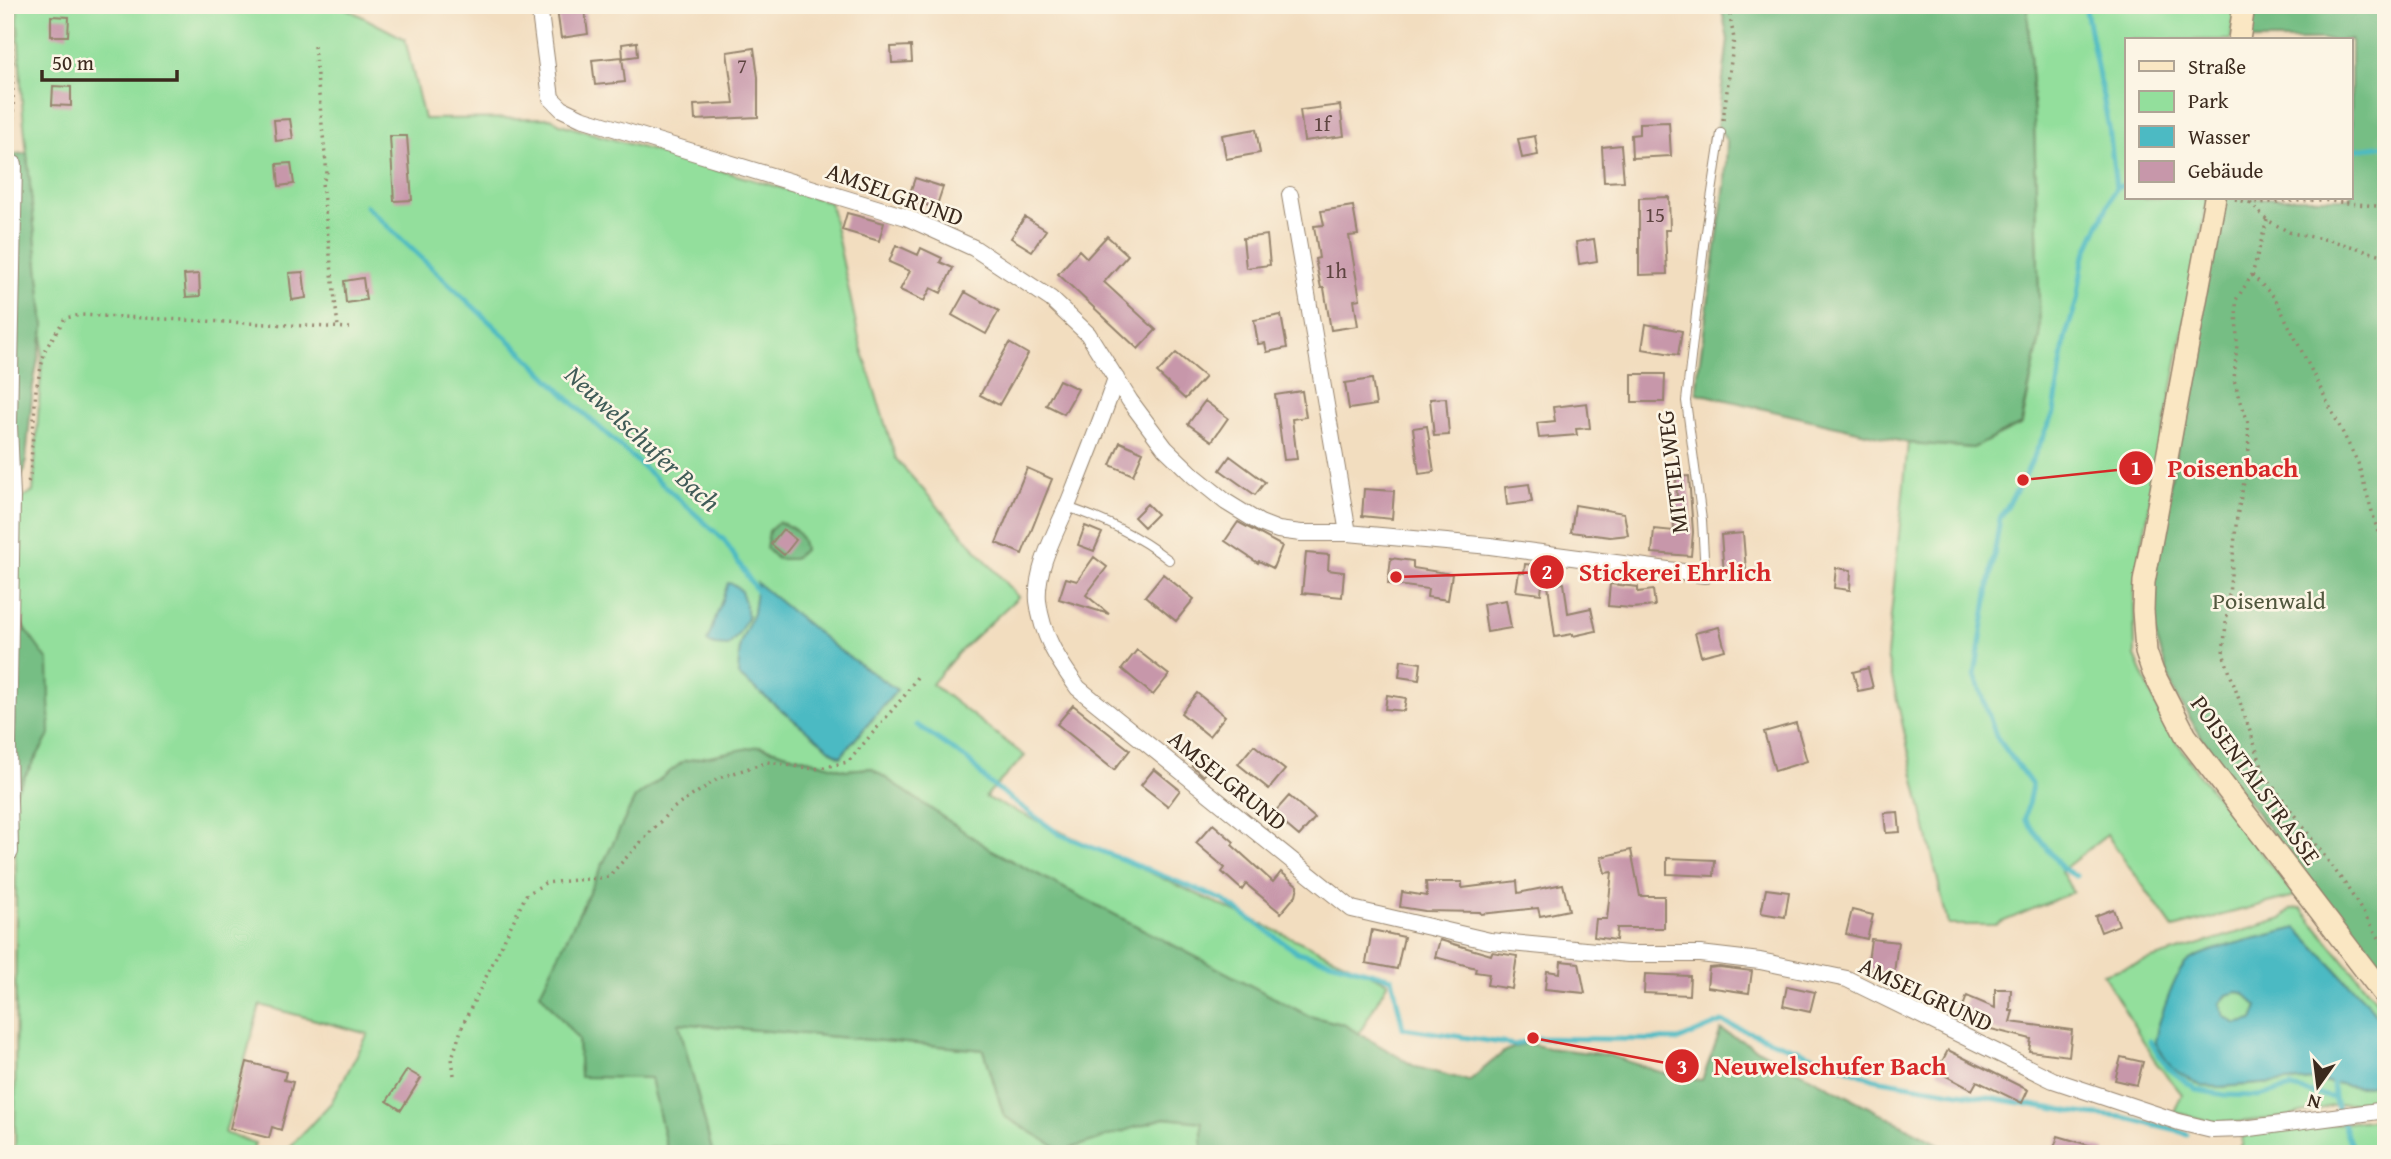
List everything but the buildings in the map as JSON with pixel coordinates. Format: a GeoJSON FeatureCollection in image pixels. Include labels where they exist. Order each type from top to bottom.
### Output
{"type":"FeatureCollection","features":[{"type":"Feature","properties":{"kind":"main road"},"geometry":{"type":"LineString","coordinates":[[2239,38],[2244,5]]}},
{"type":"Feature","properties":{"kind":"main road","name":"POISENTALSTRASSE"},"geometry":{"type":"LineString","coordinates":[[2215,200],[2144,582],[2146,652],[2186,736],[2386,997]]}},
{"type":"Feature","properties":{"kind":"street","name":"AMSELGRUND"},"geometry":{"type":"LineString","coordinates":[[539,5],[551,98],[562,109],[581,118],[906,217],[974,248],[1051,299],[1087,334],[1116,378],[1042,568],[1038,598],[1042,626],[1054,654],[1078,688],[1352,909],[1490,941],[1628,954],[1700,954],[1760,961],[1847,979],[2053,1080],[2179,1122],[2212,1130],[2327,1119],[2386,1110]]}},
{"type":"Feature","properties":{"kind":"street"},"geometry":{"type":"LineString","coordinates":[[10,162],[10,852]]}},
{"type":"Feature","properties":{"kind":"street"},"geometry":{"type":"LineString","coordinates":[[1290,195],[1348,533]]}},
{"type":"Feature","properties":{"kind":"street","name":"MITTELWEG"},"geometry":{"type":"LineString","coordinates":[[1116,378],[1147,426],[1194,476],[1226,502],[1260,523],[1278,530],[1348,533],[1490,546],[1705,575]]}},
{"type":"Feature","properties":{"kind":"lane","name":"MITTELWEG"},"geometry":{"type":"LineString","coordinates":[[1705,575],[1702,520],[1686,401],[1704,245],[1721,133]]}},
{"type":"Feature","properties":{"kind":"lane"},"geometry":{"type":"LineString","coordinates":[[1066,507],[1121,528],[1144,541],[1169,561]]}},
{"type":"Feature","properties":{"kind":"path"},"geometry":{"type":"LineString","coordinates":[[10,162],[11,5]]}},
{"type":"Feature","properties":{"kind":"path"},"geometry":{"type":"LineString","coordinates":[[1721,133],[1734,39],[1728,5]]}},
{"type":"Feature","properties":{"kind":"path"},"geometry":{"type":"LineString","coordinates":[[314,46],[327,174],[322,183],[338,327]]}},
{"type":"Feature","properties":{"kind":"path"},"geometry":{"type":"LineString","coordinates":[[2236,200],[2250,203],[2321,200],[2386,207]]}},
{"type":"Feature","properties":{"kind":"path"},"geometry":{"type":"LineString","coordinates":[[2250,203],[2267,220],[2291,233],[2329,240],[2386,256]]}},
{"type":"Feature","properties":{"kind":"path"},"geometry":{"type":"LineString","coordinates":[[2267,220],[2252,275],[2236,300],[2234,380],[2248,423],[2249,458],[2237,516],[2223,653],[2264,775],[2345,884],[2386,948]]}},
{"type":"Feature","properties":{"kind":"path"},"geometry":{"type":"LineString","coordinates":[[2252,275],[2275,298],[2358,463],[2386,561]]}},
{"type":"Feature","properties":{"kind":"path"},"geometry":{"type":"LineString","coordinates":[[12,497],[22,492],[30,477],[36,389],[45,350],[65,318],[81,315],[350,328]]}},
{"type":"Feature","properties":{"kind":"path"},"geometry":{"type":"LineString","coordinates":[[454,1075],[452,1058],[463,1024],[526,895],[545,883],[608,877],[672,809],[719,778],[767,762],[815,769],[848,762],[917,677]]}},
{"type":"Feature","properties":{"kind":"path"},"geometry":{"type":"LineString","coordinates":[[7,1154],[10,852]]}},
{"type":"Feature","properties":{"kind":"green space"},"geometry":{"type":"Polygon","coordinates":[[[17,5],[340,5],[405,39],[424,119],[551,118],[560,124],[830,202],[860,343],[896,459],[1018,597],[957,654],[932,684],[1025,756],[985,797],[1388,982],[1359,1034],[1343,1024],[1309,1016],[991,850],[871,768],[846,770],[759,746],[540,992],[578,1039],[581,1077],[651,1077],[668,1154],[291,1154],[286,1151],[331,1103],[368,1034],[260,1005],[225,1133],[255,1143],[252,1154],[15,1154],[16,876],[13,796],[17,500],[33,492],[44,327],[22,104],[17,5]],[[757,584],[753,613],[740,644],[739,675],[840,757],[897,690],[836,648],[757,584]]]}},
{"type":"Feature","properties":{"kind":"green space"},"geometry":{"type":"Polygon","coordinates":[[[1721,5],[2027,5],[2034,119],[2040,337],[2021,424],[1973,448],[1908,443],[1697,393],[1725,185],[1727,142],[1717,125],[1728,40],[1721,5]]]}},
{"type":"Feature","properties":{"kind":"green space"},"geometry":{"type":"Polygon","coordinates":[[[2027,5],[2234,5],[2231,38],[2125,38],[2125,200],[2208,200],[2134,588],[2135,656],[2161,717],[2197,772],[2295,896],[2173,928],[2107,835],[2061,871],[2073,892],[1995,925],[1948,925],[1887,656],[1908,443],[1973,448],[2022,424],[2040,337],[2034,119],[2027,5]]]}},
{"type":"Feature","properties":{"kind":"green space","name":"Poisenwald"},"geometry":{"type":"Polygon","coordinates":[[[2251,5],[2386,5],[2386,980],[2215,759],[2174,692],[2153,628],[2153,579],[2221,200],[2352,200],[2352,38],[2249,38],[2251,5]]]}},
{"type":"Feature","properties":{"kind":"green space"},"geometry":{"type":"Polygon","coordinates":[[[27,153],[44,327],[33,386],[25,470],[17,484],[5,422],[5,155],[27,153]]]}},
{"type":"Feature","properties":{"kind":"green space"},"geometry":{"type":"Polygon","coordinates":[[[779,522],[793,529],[802,539],[804,550],[793,559],[777,559],[766,548],[769,531],[779,522]]]}},
{"type":"Feature","properties":{"kind":"green space"},"geometry":{"type":"Polygon","coordinates":[[[15,615],[48,661],[50,734],[13,796],[15,615]]]}},
{"type":"Feature","properties":{"kind":"green space"},"geometry":{"type":"Polygon","coordinates":[[[759,746],[845,770],[871,768],[991,850],[1309,1016],[1343,1024],[1416,1067],[1469,1081],[1505,1051],[1527,1043],[1608,1055],[1682,1079],[1702,1080],[1721,1030],[1958,1154],[1202,1154],[1202,1122],[1164,1118],[1063,1151],[1004,1116],[984,1050],[679,1023],[713,1154],[668,1154],[651,1078],[580,1077],[578,1039],[540,993],[635,798],[684,761],[759,746]]]}},
{"type":"Feature","properties":{"kind":"green space"},"geometry":{"type":"Polygon","coordinates":[[[2301,908],[2386,1012],[2386,1030],[2368,1004],[2297,928],[2168,1001],[2157,1029],[2201,1086],[2315,1080],[2359,1087],[2378,1084],[2386,1077],[2386,1099],[2341,1104],[2281,1118],[2237,1122],[2210,1121],[2174,1112],[2182,1094],[2157,1064],[2103,974],[2282,919],[2291,909],[2301,908]]]}},
{"type":"Feature","properties":{"kind":"green space"},"geometry":{"type":"Polygon","coordinates":[[[2244,993],[2258,1006],[2253,1020],[2236,1024],[2224,1016],[2220,1003],[2227,995],[2244,993]]]}},
{"type":"Feature","properties":{"kind":"green space"},"geometry":{"type":"Polygon","coordinates":[[[678,1023],[984,1050],[1004,1116],[1063,1150],[1164,1118],[1202,1121],[1202,1154],[713,1154],[678,1023]]]}},
{"type":"Feature","properties":{"kind":"green space"},"geometry":{"type":"Polygon","coordinates":[[[2386,1118],[2386,1154],[2233,1154],[2242,1145],[2243,1135],[2386,1118]]]}},
{"type":"Feature","properties":{"kind":"water"},"geometry":{"type":"Polygon","coordinates":[[[728,583],[740,591],[748,616],[738,635],[728,646],[715,645],[707,642],[728,583]]]}},
{"type":"Feature","properties":{"kind":"water"},"geometry":{"type":"Polygon","coordinates":[[[757,583],[836,648],[897,690],[840,757],[738,675],[740,644],[753,613],[757,583]]]}},
{"type":"Feature","properties":{"kind":"water"},"geometry":{"type":"Polygon","coordinates":[[[2297,928],[2368,1004],[2386,1030],[2386,1077],[2378,1084],[2359,1087],[2315,1080],[2220,1087],[2201,1086],[2171,1067],[2155,1042],[2167,1000],[2187,962],[2223,947],[2297,928]],[[2244,993],[2227,995],[2220,1003],[2224,1016],[2236,1024],[2253,1020],[2258,1006],[2244,993]]]}},
{"type":"Feature","properties":{"kind":"waterway"},"geometry":{"type":"LineString","coordinates":[[2076,876],[2062,868],[2025,819],[2032,785],[1996,736],[1975,675],[2000,518],[2023,480],[2054,413],[2065,338],[2077,301],[2083,260],[2116,187],[2109,128],[2085,5]]}},
{"type":"Feature","properties":{"kind":"waterway"},"geometry":{"type":"LineString","coordinates":[[2352,150],[2386,145]]}},
{"type":"Feature","properties":{"kind":"waterway"},"geometry":{"type":"LineString","coordinates":[[2116,187],[2125,185]]}},
{"type":"Feature","properties":{"kind":"waterway","name":"Neuwelschufer Bach"},"geometry":{"type":"LineString","coordinates":[[366,206],[579,409],[724,540],[760,596]]}},
{"type":"Feature","properties":{"kind":"waterway","name":"Neuwelschufer Bach"},"geometry":{"type":"LineString","coordinates":[[917,725],[968,760],[988,782],[1059,834],[1223,900],[1297,952],[1392,978],[1403,1028],[1515,1045],[1533,1038],[1679,1040],[1722,1022],[1875,1079],[2086,1114],[2122,1117],[2177,1130],[2187,1135]]}},
{"type":"Feature","properties":{"kind":"waterway"},"geometry":{"type":"LineString","coordinates":[[2150,1041],[2168,1068],[2197,1090],[2225,1095],[2259,1096],[2291,1088],[2334,1098]]}},
{"type":"Feature","properties":{"kind":"waterway"},"geometry":{"type":"LineString","coordinates":[[2333,1083],[2334,1098],[2354,1154]]}},
{"type":"Feature","properties":{"kind":"place","name":"Poisenbach"},"geometry":{"type":"Point","coordinates":[2023,480]}},
{"type":"Feature","properties":{"kind":"place","name":"Stickerei Ehrlich"},"geometry":{"type":"Point","coordinates":[1396,577]}},
{"type":"Feature","properties":{"kind":"place","name":"Neuwelschufer Bach"},"geometry":{"type":"Point","coordinates":[1533,1038]}}]}
